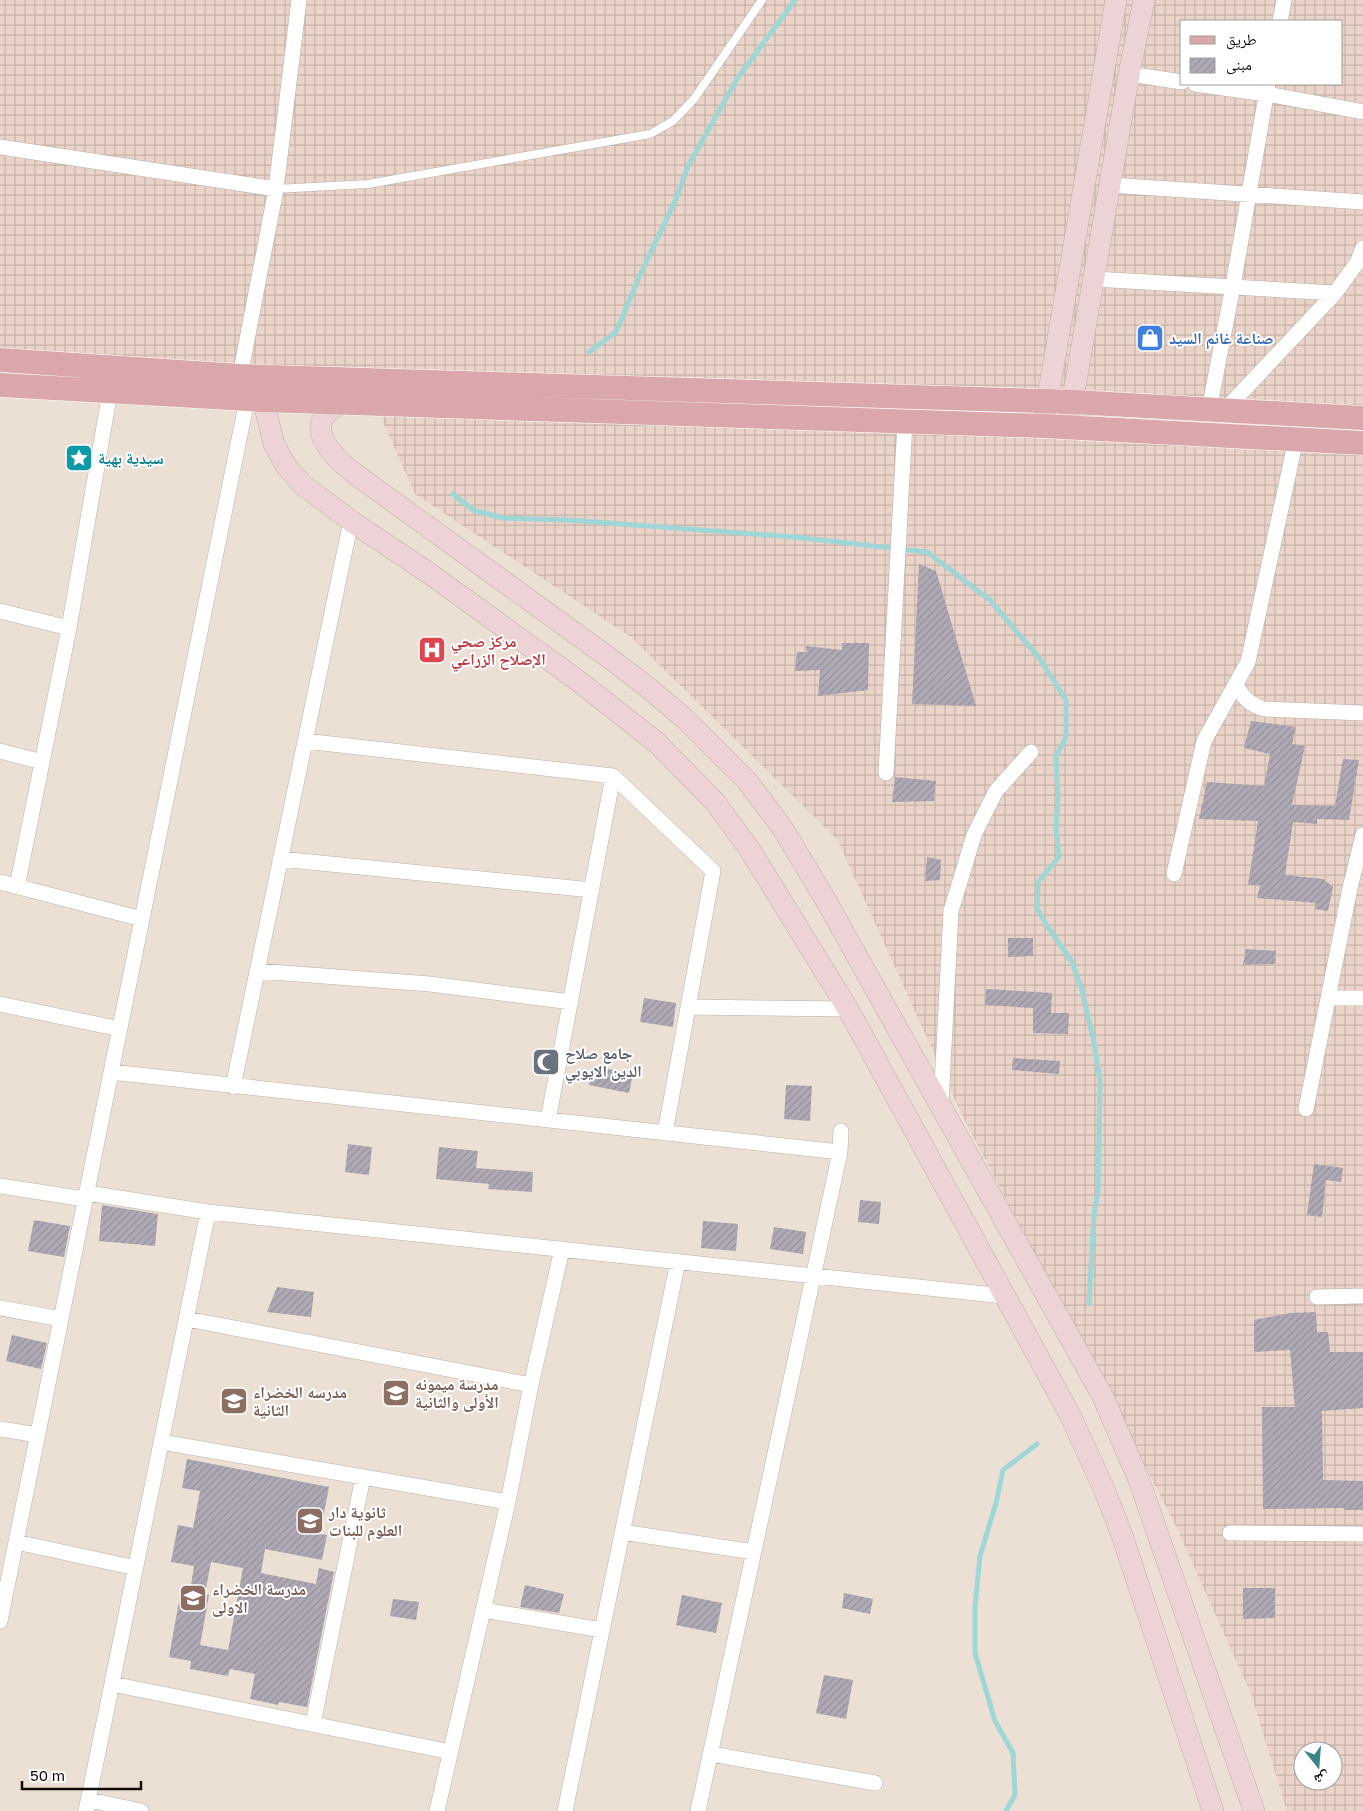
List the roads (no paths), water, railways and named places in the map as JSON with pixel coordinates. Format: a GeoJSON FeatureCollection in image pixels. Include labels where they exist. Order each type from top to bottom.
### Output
{"type":"FeatureCollection","features":[{"type":"Feature","properties":{"kind":"main road"},"geometry":{"type":"LineString","coordinates":[[0,360],[240,376],[1073,402],[1363,418]]}},
{"type":"Feature","properties":{"kind":"main road"},"geometry":{"type":"LineString","coordinates":[[0,385],[255,400],[1068,427],[1363,443]]}},
{"type":"Feature","properties":{"kind":"street"},"geometry":{"type":"LineString","coordinates":[[240,376],[276,189],[298,0]]}},
{"type":"Feature","properties":{"kind":"street"},"geometry":{"type":"LineString","coordinates":[[1042,426],[1116,0]]}},
{"type":"Feature","properties":{"kind":"street"},"geometry":{"type":"LineString","coordinates":[[1068,427],[1129,74],[1144,0]]}},
{"type":"Feature","properties":{"kind":"street"},"geometry":{"type":"LineString","coordinates":[[1280,20],[1284,0]]}},
{"type":"Feature","properties":{"kind":"street"},"geometry":{"type":"LineString","coordinates":[[1129,74],[1180,82]]}},
{"type":"Feature","properties":{"kind":"street"},"geometry":{"type":"LineString","coordinates":[[1209,85],[1267,89],[1363,112]]}},
{"type":"Feature","properties":{"kind":"street"},"geometry":{"type":"LineString","coordinates":[[1216,410],[1233,286],[1267,89]]}},
{"type":"Feature","properties":{"kind":"street"},"geometry":{"type":"LineString","coordinates":[[0,147],[276,189]]}},
{"type":"Feature","properties":{"kind":"street"},"geometry":{"type":"LineString","coordinates":[[1110,185],[1363,202]]}},
{"type":"Feature","properties":{"kind":"street"},"geometry":{"type":"LineString","coordinates":[[1216,410],[1335,293],[1358,263],[1363,248]]}},
{"type":"Feature","properties":{"kind":"street"},"geometry":{"type":"LineString","coordinates":[[1094,279],[1335,293]]}},
{"type":"Feature","properties":{"kind":"street"},"geometry":{"type":"LineString","coordinates":[[17,887],[69,628],[110,392]]}},
{"type":"Feature","properties":{"kind":"street"},"geometry":{"type":"LineString","coordinates":[[255,400],[274,444],[286,466],[303,485],[577,680],[656,742],[716,802],[736,828],[765,871],[848,1009],[1070,1415],[1104,1489],[1122,1535],[1212,1811]]}},
{"type":"Feature","properties":{"kind":"street"},"geometry":{"type":"LineString","coordinates":[[0,1621],[10,1548],[38,1435],[142,919],[255,400]]}},
{"type":"Feature","properties":{"kind":"street"},"geometry":{"type":"LineString","coordinates":[[343,403],[325,414],[321,423],[322,435],[326,446],[333,455],[355,474],[646,686],[702,734],[748,781],[781,826],[820,889],[1018,1247],[1078,1349],[1103,1397],[1122,1437],[1152,1516],[1254,1811]]}},
{"type":"Feature","properties":{"kind":"street"},"geometry":{"type":"LineString","coordinates":[[886,773],[905,422]]}},
{"type":"Feature","properties":{"kind":"street"},"geometry":{"type":"LineString","coordinates":[[1174,874],[1204,741],[1248,662],[1296,440]]}},
{"type":"Feature","properties":{"kind":"street"},"geometry":{"type":"LineString","coordinates":[[233,1086],[351,521]]}},
{"type":"Feature","properties":{"kind":"street"},"geometry":{"type":"LineString","coordinates":[[0,611],[69,628]]}},
{"type":"Feature","properties":{"kind":"street"},"geometry":{"type":"LineString","coordinates":[[1236,684],[1244,698],[1252,705],[1264,709],[1363,713]]}},
{"type":"Feature","properties":{"kind":"street"},"geometry":{"type":"LineString","coordinates":[[305,740],[613,776],[713,871],[665,1133]]}},
{"type":"Feature","properties":{"kind":"street"},"geometry":{"type":"LineString","coordinates":[[0,751],[42,762]]}},
{"type":"Feature","properties":{"kind":"street"},"geometry":{"type":"LineString","coordinates":[[941,1105],[951,911],[974,835],[991,800],[996,791],[1032,752]]}},
{"type":"Feature","properties":{"kind":"street"},"geometry":{"type":"LineString","coordinates":[[548,1120],[613,776]]}},
{"type":"Feature","properties":{"kind":"street"},"geometry":{"type":"LineString","coordinates":[[1306,1109],[1328,998],[1357,888],[1363,835]]}},
{"type":"Feature","properties":{"kind":"street"},"geometry":{"type":"LineString","coordinates":[[280,859],[592,890]]}},
{"type":"Feature","properties":{"kind":"street"},"geometry":{"type":"LineString","coordinates":[[0,882],[142,919]]}},
{"type":"Feature","properties":{"kind":"street"},"geometry":{"type":"LineString","coordinates":[[257,971],[430,984],[571,1002]]}},
{"type":"Feature","properties":{"kind":"street"},"geometry":{"type":"LineString","coordinates":[[1328,998],[1363,998]]}},
{"type":"Feature","properties":{"kind":"street"},"geometry":{"type":"LineString","coordinates":[[0,1005],[120,1029]]}},
{"type":"Feature","properties":{"kind":"street"},"geometry":{"type":"LineString","coordinates":[[688,1007],[848,1009]]}},
{"type":"Feature","properties":{"kind":"street"},"geometry":{"type":"LineString","coordinates":[[111,1072],[840,1152]]}},
{"type":"Feature","properties":{"kind":"street"},"geometry":{"type":"LineString","coordinates":[[698,1811],[840,1152],[841,1131]]}},
{"type":"Feature","properties":{"kind":"street"},"geometry":{"type":"LineString","coordinates":[[0,1186],[208,1212],[1004,1296]]}},
{"type":"Feature","properties":{"kind":"street"},"geometry":{"type":"LineString","coordinates":[[141,1811],[88,1805],[208,1212]]}},
{"type":"Feature","properties":{"kind":"street"},"geometry":{"type":"LineString","coordinates":[[983,1256],[1018,1247]]}},
{"type":"Feature","properties":{"kind":"street"},"geometry":{"type":"LineString","coordinates":[[437,1811],[484,1610],[531,1385],[562,1249]]}},
{"type":"Feature","properties":{"kind":"street"},"geometry":{"type":"LineString","coordinates":[[564,1811],[678,1261]]}},
{"type":"Feature","properties":{"kind":"street"},"geometry":{"type":"LineString","coordinates":[[1317,1297],[1363,1296]]}},
{"type":"Feature","properties":{"kind":"street"},"geometry":{"type":"LineString","coordinates":[[0,1308],[61,1319]]}},
{"type":"Feature","properties":{"kind":"street"},"geometry":{"type":"LineString","coordinates":[[186,1319],[531,1385]]}},
{"type":"Feature","properties":{"kind":"street"},"geometry":{"type":"LineString","coordinates":[[0,1429],[38,1435]]}},
{"type":"Feature","properties":{"kind":"street"},"geometry":{"type":"LineString","coordinates":[[161,1442],[508,1502]]}},
{"type":"Feature","properties":{"kind":"street"},"geometry":{"type":"LineString","coordinates":[[313,1724],[363,1477]]}},
{"type":"Feature","properties":{"kind":"street"},"geometry":{"type":"LineString","coordinates":[[622,1532],[754,1552]]}},
{"type":"Feature","properties":{"kind":"street"},"geometry":{"type":"LineString","coordinates":[[1230,1533],[1363,1534]]}},
{"type":"Feature","properties":{"kind":"street"},"geometry":{"type":"LineString","coordinates":[[10,1548],[136,1568]]}},
{"type":"Feature","properties":{"kind":"street"},"geometry":{"type":"LineString","coordinates":[[484,1610],[602,1630]]}},
{"type":"Feature","properties":{"kind":"street"},"geometry":{"type":"LineString","coordinates":[[112,1684],[451,1752]]}},
{"type":"Feature","properties":{"kind":"street"},"geometry":{"type":"LineString","coordinates":[[711,1754],[875,1783]]}},
{"type":"Feature","properties":{"kind":"lane"},"geometry":{"type":"LineString","coordinates":[[276,189],[368,184],[650,134],[673,121],[694,98],[762,0]]}},
{"type":"Feature","properties":{"kind":"waterway"},"geometry":{"type":"LineString","coordinates":[[589,352],[616,332],[640,275],[676,199],[688,166],[737,79],[795,0]]}},
{"type":"Feature","properties":{"kind":"waterway"},"geometry":{"type":"LineString","coordinates":[[453,494],[473,510],[503,518],[568,520],[794,537],[927,552],[990,600],[1040,659],[1066,700],[1066,737],[1056,756],[1058,798],[1056,828],[1059,857],[1038,882],[1037,909],[1072,962],[1082,990],[1100,1081],[1098,1192],[1094,1214],[1089,1304]]}},
{"type":"Feature","properties":{"kind":"waterway"},"geometry":{"type":"LineString","coordinates":[[1006,1811],[1015,1795],[1013,1753],[995,1721],[975,1653],[975,1606],[980,1556],[996,1503],[1003,1470],[1037,1444]]}},
{"type":"Feature","properties":{"kind":"place","name":"صناعة غانم السيد"},"geometry":{"type":"Point","coordinates":[1150,338]}},
{"type":"Feature","properties":{"kind":"place","name":"سيدية بهية"},"geometry":{"type":"Point","coordinates":[79,458]}},
{"type":"Feature","properties":{"kind":"place","name":"مركز صحي الإصلاح الزراعي"},"geometry":{"type":"Point","coordinates":[432,650]}},
{"type":"Feature","properties":{"kind":"place","name":"جامع صلاح الدين الايوبي"},"geometry":{"type":"Point","coordinates":[546,1062]}},
{"type":"Feature","properties":{"kind":"place","name":"مدرسة ميمونه الأولى والثانية"},"geometry":{"type":"Point","coordinates":[396,1393]}},
{"type":"Feature","properties":{"kind":"place","name":"مدرسه الخضراء الثانية"},"geometry":{"type":"Point","coordinates":[234,1401]}},
{"type":"Feature","properties":{"kind":"place","name":"ثانوية دار العلوم للبنات"},"geometry":{"type":"Point","coordinates":[310,1521]}},
{"type":"Feature","properties":{"kind":"place","name":"مدرسة الخضراء الاولى"},"geometry":{"type":"Point","coordinates":[193,1598]}}]}
